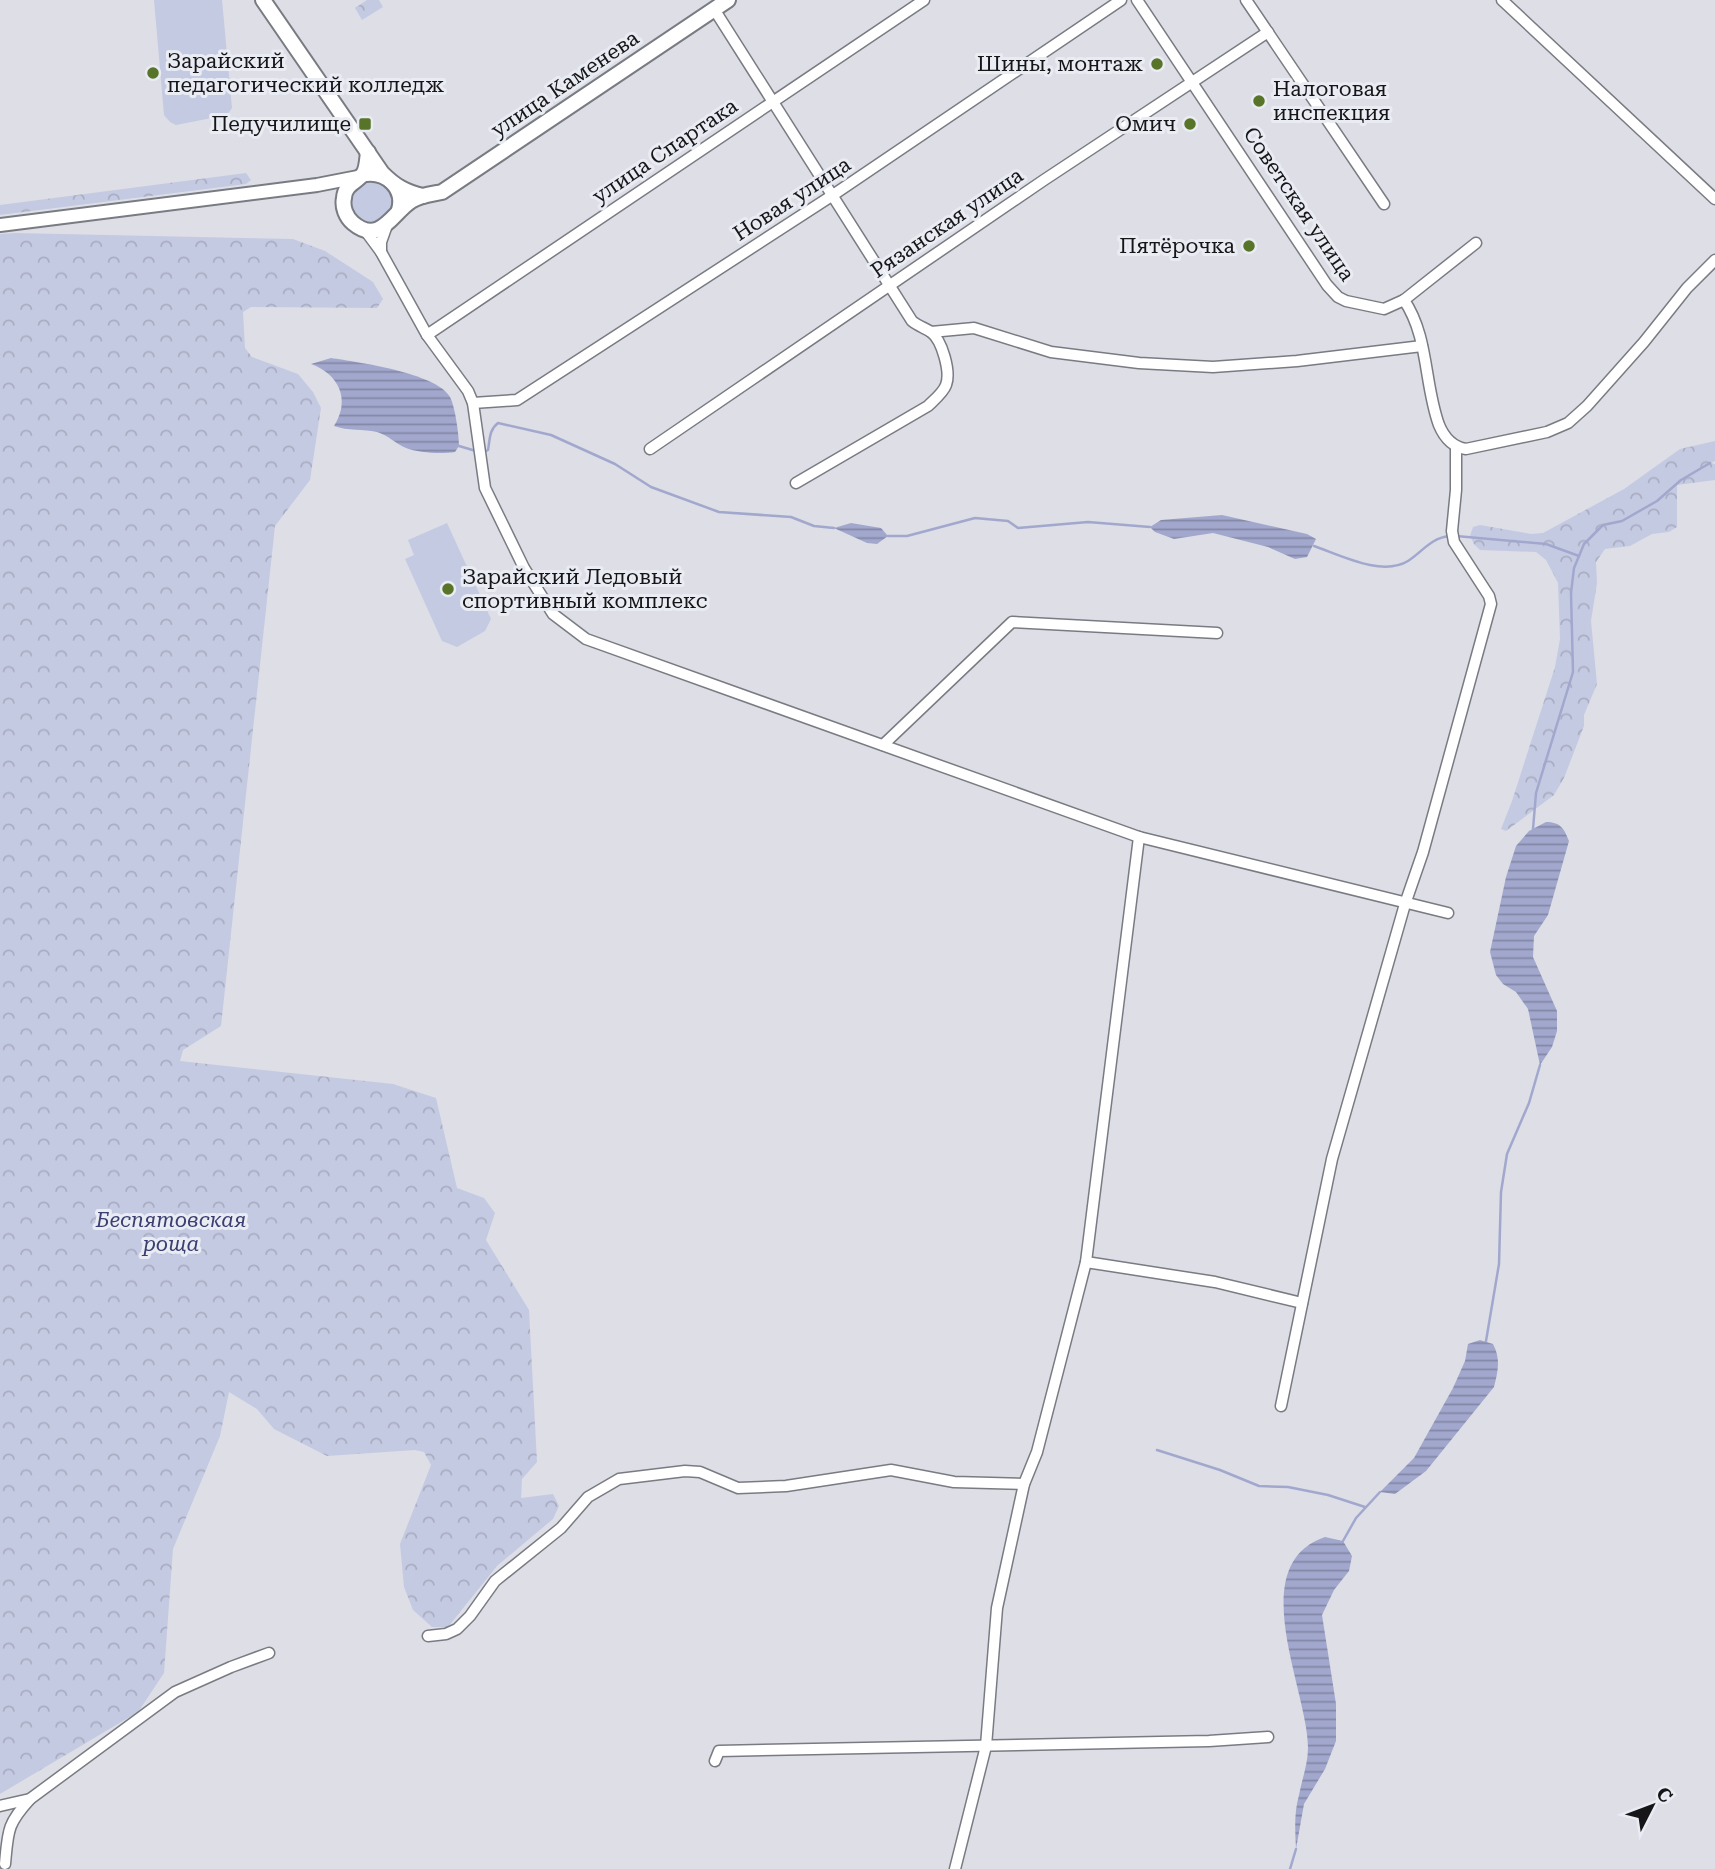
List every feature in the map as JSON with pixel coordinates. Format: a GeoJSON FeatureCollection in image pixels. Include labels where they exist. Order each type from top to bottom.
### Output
{"type":"FeatureCollection","features":[{"type":"Feature","properties":{"kind":"main road"},"geometry":{"type":"LineString","coordinates":[[262,0],[382,173],[393,185],[407,193],[423,196]]}},
{"type":"Feature","properties":{"kind":"main road","name":"улица Каменева"},"geometry":{"type":"LineString","coordinates":[[392,219],[411,201],[442,192],[728,0]]}},
{"type":"Feature","properties":{"kind":"main road"},"geometry":{"type":"LineString","coordinates":[[368,152],[360,176],[347,188],[343,203],[348,217],[364,229],[376,230],[392,219]]}},
{"type":"Feature","properties":{"kind":"street","name":"улица Спартака"},"geometry":{"type":"LineString","coordinates":[[427,335],[923,0]]}},
{"type":"Feature","properties":{"kind":"street","name":"Новая улица"},"geometry":{"type":"LineString","coordinates":[[473,403],[517,400],[833,195],[1121,0]]}},
{"type":"Feature","properties":{"kind":"street","name":"Советская улица"},"geometry":{"type":"LineString","coordinates":[[1137,0],[1194,82],[1326,285],[1338,297],[1384,309],[1404,300],[1476,243]]}},
{"type":"Feature","properties":{"kind":"street"},"geometry":{"type":"LineString","coordinates":[[1246,0],[1384,204]]}},
{"type":"Feature","properties":{"kind":"street"},"geometry":{"type":"LineString","coordinates":[[1503,0],[1715,199]]}},
{"type":"Feature","properties":{"kind":"street"},"geometry":{"type":"LineString","coordinates":[[714,9],[912,321],[931,332],[938,340],[946,360],[947,383],[928,406],[796,482]]}},
{"type":"Feature","properties":{"kind":"street","name":"Рязанская улица"},"geometry":{"type":"LineString","coordinates":[[650,449],[1044,180],[1268,32]]}},
{"type":"Feature","properties":{"kind":"street"},"geometry":{"type":"LineString","coordinates":[[0,225],[380,175],[393,185],[399,200],[381,242],[382,252]]}},
{"type":"Feature","properties":{"kind":"street"},"geometry":{"type":"LineString","coordinates":[[317,185],[332,190],[343,203]]}},
{"type":"Feature","properties":{"kind":"street"},"geometry":{"type":"LineString","coordinates":[[364,229],[382,252],[427,335],[468,391],[473,403],[485,488],[524,568],[553,614],[586,639],[1139,837],[1448,913]]}},
{"type":"Feature","properties":{"kind":"street"},"geometry":{"type":"LineString","coordinates":[[1456,447],[1466,449],[1547,432],[1568,423],[1587,406],[1644,342],[1686,288],[1715,260]]}},
{"type":"Feature","properties":{"kind":"street"},"geometry":{"type":"LineString","coordinates":[[1280,1406],[1332,1159],[1405,904],[1423,852],[1492,604],[1454,542],[1452,531],[1456,447],[1439,425],[1422,346],[1412,311],[1404,300]]}},
{"type":"Feature","properties":{"kind":"street"},"geometry":{"type":"LineString","coordinates":[[931,332],[974,328],[1051,352],[1153,364],[1213,367],[1297,361],[1422,346]]}},
{"type":"Feature","properties":{"kind":"street"},"geometry":{"type":"LineString","coordinates":[[884,745],[1012,622],[1217,633]]}},
{"type":"Feature","properties":{"kind":"street"},"geometry":{"type":"LineString","coordinates":[[955,1869],[986,1746],[996,1608],[1024,1483],[1037,1452],[1086,1262],[1139,837]]}},
{"type":"Feature","properties":{"kind":"street"},"geometry":{"type":"LineString","coordinates":[[1086,1262],[1215,1282],[1302,1303]]}},
{"type":"Feature","properties":{"kind":"street"},"geometry":{"type":"LineString","coordinates":[[428,1636],[446,1634],[457,1629],[470,1616],[495,1581],[561,1528],[588,1497],[619,1479],[685,1471],[700,1472],[738,1488],[786,1486],[891,1470],[954,1482],[1024,1483]]}},
{"type":"Feature","properties":{"kind":"street"},"geometry":{"type":"LineString","coordinates":[[5,1864],[7,1837],[13,1818],[30,1799],[175,1692],[269,1653]]}},
{"type":"Feature","properties":{"kind":"street"},"geometry":{"type":"LineString","coordinates":[[715,1761],[719,1751],[1268,1737]]}},
{"type":"Feature","properties":{"kind":"street"},"geometry":{"type":"LineString","coordinates":[[0,1806],[30,1799]]}},
{"type":"Feature","properties":{"kind":"green space"},"geometry":{"type":"Polygon","coordinates":[[[154,0],[222,0],[232,108],[227,115],[176,125],[164,115],[154,0]]]}},
{"type":"Feature","properties":{"kind":"green space"},"geometry":{"type":"Polygon","coordinates":[[[367,0],[379,0],[383,7],[362,20],[355,8],[367,0]]]}},
{"type":"Feature","properties":{"kind":"green space"},"geometry":{"type":"Polygon","coordinates":[[[246,173],[251,180],[246,184],[0,215],[0,205],[246,173]]]}},
{"type":"Feature","properties":{"kind":"green space"},"geometry":{"type":"Polygon","coordinates":[[[371,181],[386,187],[392,202],[386,217],[371,223],[356,217],[350,202],[356,187],[371,181]]]}},
{"type":"Feature","properties":{"kind":"green space","name":"Беспятовская роща"},"geometry":{"type":"Polygon","coordinates":[[[0,234],[293,239],[325,251],[373,282],[383,299],[377,308],[251,307],[243,312],[245,348],[252,357],[298,374],[313,392],[321,408],[310,480],[275,526],[221,1026],[183,1050],[180,1061],[393,1084],[436,1098],[457,1188],[484,1198],[495,1213],[486,1240],[529,1310],[537,1462],[522,1479],[521,1498],[553,1494],[559,1506],[553,1519],[497,1566],[448,1627],[432,1627],[413,1610],[404,1587],[400,1544],[431,1465],[424,1452],[415,1450],[327,1456],[274,1429],[257,1409],[229,1392],[220,1436],[173,1549],[164,1673],[138,1712],[0,1794],[0,234]]]}},
{"type":"Feature","properties":{"kind":"green space"},"geometry":{"type":"Polygon","coordinates":[[[1715,441],[1715,461],[1711,463],[1715,464],[1715,480],[1677,485],[1677,527],[1669,532],[1652,534],[1630,546],[1605,549],[1596,562],[1597,583],[1591,621],[1597,684],[1584,715],[1584,726],[1564,778],[1554,795],[1506,831],[1501,829],[1555,667],[1560,639],[1558,583],[1546,560],[1536,552],[1480,550],[1470,536],[1473,527],[1480,525],[1531,534],[1543,533],[1624,489],[1680,449],[1715,441]]]}},
{"type":"Feature","properties":{"kind":"green space","name":"Зарайский Ледовый спортивный комплекс"},"geometry":{"type":"Polygon","coordinates":[[[447,523],[491,619],[485,631],[457,647],[442,641],[405,559],[414,555],[408,540],[447,523]]]}},
{"type":"Feature","properties":{"kind":"shaded area"},"geometry":{"type":"Polygon","coordinates":[[[331,358],[413,375],[442,389],[450,397],[455,414],[459,446],[455,452],[411,450],[377,432],[334,426],[342,407],[339,389],[329,374],[311,364],[331,358]]]}},
{"type":"Feature","properties":{"kind":"shaded area"},"geometry":{"type":"Polygon","coordinates":[[[1222,515],[1307,534],[1316,539],[1307,557],[1295,559],[1268,547],[1213,533],[1174,539],[1155,532],[1150,527],[1161,520],[1222,515]]]}},
{"type":"Feature","properties":{"kind":"shaded area"},"geometry":{"type":"Polygon","coordinates":[[[851,523],[881,528],[888,536],[877,544],[867,543],[834,528],[851,523]]]}},
{"type":"Feature","properties":{"kind":"shaded area"},"geometry":{"type":"Polygon","coordinates":[[[1546,822],[1561,827],[1569,841],[1548,915],[1534,936],[1533,957],[1557,1011],[1557,1031],[1552,1047],[1540,1065],[1528,1009],[1516,992],[1503,984],[1496,975],[1490,952],[1506,877],[1516,846],[1529,831],[1546,822]]]}},
{"type":"Feature","properties":{"kind":"shaded area"},"geometry":{"type":"Polygon","coordinates":[[[1480,1340],[1493,1344],[1497,1355],[1498,1370],[1494,1387],[1426,1471],[1395,1494],[1380,1492],[1414,1458],[1453,1388],[1465,1361],[1468,1344],[1480,1340]]]}},
{"type":"Feature","properties":{"kind":"shaded area"},"geometry":{"type":"Polygon","coordinates":[[[1325,1537],[1343,1541],[1352,1556],[1349,1571],[1334,1590],[1322,1615],[1336,1704],[1336,1741],[1325,1769],[1304,1804],[1296,1849],[1296,1808],[1308,1748],[1286,1631],[1284,1601],[1288,1574],[1301,1552],[1325,1537]]]}},
{"type":"Feature","properties":{"kind":"waterway"},"geometry":{"type":"LineString","coordinates":[[482,453],[488,450],[491,432],[498,423],[551,435],[615,464],[651,487],[719,512],[791,517],[814,526],[834,528]]}},
{"type":"Feature","properties":{"kind":"waterway"},"geometry":{"type":"LineString","coordinates":[[459,446],[476,451]]}},
{"type":"Feature","properties":{"kind":"waterway"},"geometry":{"type":"LineString","coordinates":[[1533,829],[1536,793],[1573,672],[1571,593],[1574,568],[1584,544],[1603,525],[1622,521],[1657,501],[1681,480],[1710,463]]}},
{"type":"Feature","properties":{"kind":"waterway"},"geometry":{"type":"LineString","coordinates":[[888,536],[907,536],[975,518],[1008,521],[1018,528],[1088,522],[1150,527]]}},
{"type":"Feature","properties":{"kind":"waterway"},"geometry":{"type":"LineString","coordinates":[[1314,546],[1361,563],[1386,567],[1408,561],[1432,542],[1449,536]]}},
{"type":"Feature","properties":{"kind":"waterway"},"geometry":{"type":"LineString","coordinates":[[1456,536],[1546,544],[1579,556]]}},
{"type":"Feature","properties":{"kind":"waterway"},"geometry":{"type":"LineString","coordinates":[[1486,1341],[1499,1264],[1501,1192],[1507,1154],[1529,1103],[1540,1065]]}},
{"type":"Feature","properties":{"kind":"waterway"},"geometry":{"type":"LineString","coordinates":[[1157,1450],[1220,1470],[1259,1486],[1288,1487],[1328,1495],[1365,1507]]}},
{"type":"Feature","properties":{"kind":"waterway"},"geometry":{"type":"LineString","coordinates":[[1343,1541],[1356,1518],[1380,1492]]}},
{"type":"Feature","properties":{"kind":"waterway"},"geometry":{"type":"LineString","coordinates":[[1290,1869],[1296,1849]]}},
{"type":"Feature","properties":{"kind":"place","name":"Шины, монтаж"},"geometry":{"type":"Point","coordinates":[1157,64]}},
{"type":"Feature","properties":{"kind":"place","name":"Зарайский педагогический колледж"},"geometry":{"type":"Point","coordinates":[153,73]}},
{"type":"Feature","properties":{"kind":"place","name":"Налоговая инспекция"},"geometry":{"type":"Point","coordinates":[1259,101]}},
{"type":"Feature","properties":{"kind":"place","name":"Педучилище"},"geometry":{"type":"Point","coordinates":[365,124]}},
{"type":"Feature","properties":{"kind":"place","name":"Омич"},"geometry":{"type":"Point","coordinates":[1190,124]}},
{"type":"Feature","properties":{"kind":"place","name":"Пятёрочка"},"geometry":{"type":"Point","coordinates":[1249,246]}},
{"type":"Feature","properties":{"kind":"place","name":"Зарайский Ледовый спортивный комплекс"},"geometry":{"type":"Point","coordinates":[448,589]}}]}
